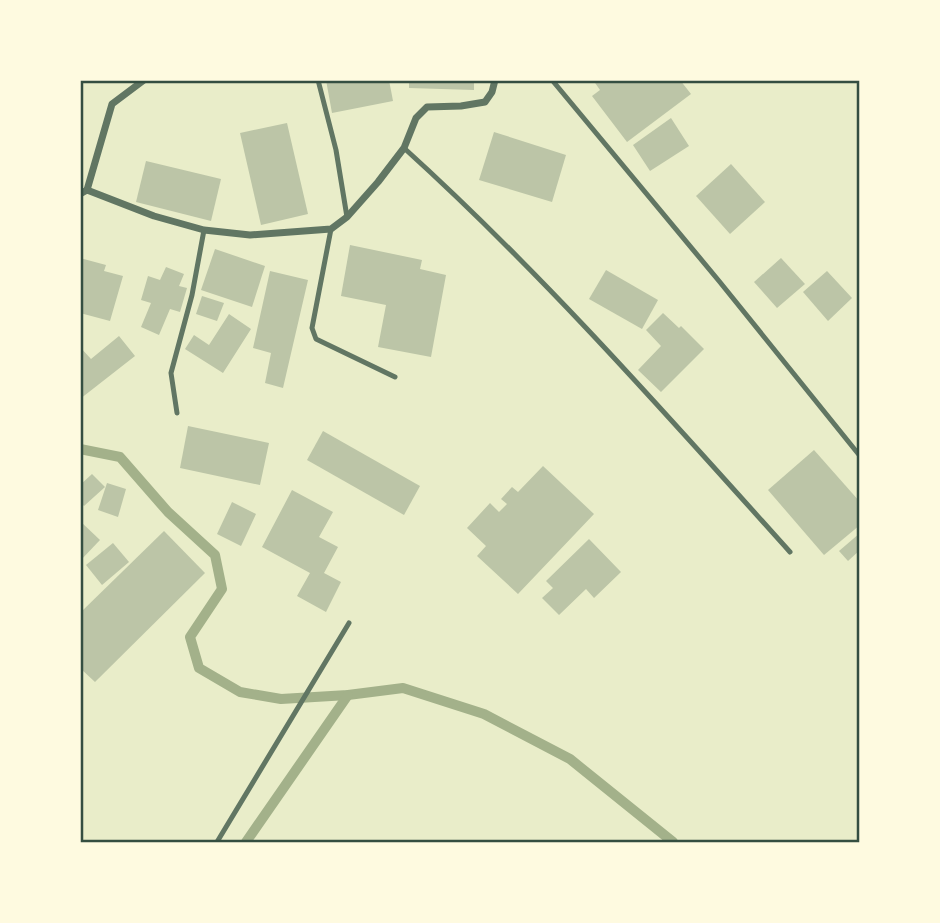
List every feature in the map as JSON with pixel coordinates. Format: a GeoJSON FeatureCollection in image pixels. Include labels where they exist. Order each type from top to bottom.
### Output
{"type":"FeatureCollection","features":[{"type":"Feature","properties":{"kind":"street"},"geometry":{"type":"LineString","coordinates":[[144,80],[112,104],[84,192],[204,230],[250,235],[331,229],[347,217],[404,148],[416,118],[427,107],[485,102],[492,92],[495,80]]}},
{"type":"Feature","properties":{"kind":"lane"},"geometry":{"type":"LineString","coordinates":[[318,80],[336,150],[347,217]]}},
{"type":"Feature","properties":{"kind":"lane"},"geometry":{"type":"LineString","coordinates":[[552,80],[719,281],[859,456]]}},
{"type":"Feature","properties":{"kind":"lane"},"geometry":{"type":"LineString","coordinates":[[404,148],[472,209],[790,552]]}},
{"type":"Feature","properties":{"kind":"lane"},"geometry":{"type":"LineString","coordinates":[[331,229],[312,328],[316,340],[395,377]]}},
{"type":"Feature","properties":{"kind":"lane"},"geometry":{"type":"LineString","coordinates":[[177,413],[171,373],[192,295],[204,230]]}},
{"type":"Feature","properties":{"kind":"lane"},"geometry":{"type":"LineString","coordinates":[[217,842],[349,623]]}},
{"type":"Feature","properties":{"kind":"building"},"geometry":{"type":"Polygon","coordinates":[[[326,80],[389,80],[393,101],[332,113],[326,80]]]}},
{"type":"Feature","properties":{"kind":"building"},"geometry":{"type":"Polygon","coordinates":[[[409,80],[474,80],[474,90],[409,88],[409,80]]]}},
{"type":"Feature","properties":{"kind":"building"},"geometry":{"type":"Polygon","coordinates":[[[593,80],[680,80],[691,94],[627,142],[592,96],[600,90],[593,80]]]}},
{"type":"Feature","properties":{"kind":"building"},"geometry":{"type":"Polygon","coordinates":[[[671,118],[689,146],[650,171],[633,145],[671,118]]]}},
{"type":"Feature","properties":{"kind":"building"},"geometry":{"type":"Polygon","coordinates":[[[287,123],[308,214],[261,225],[240,133],[287,123]]]}},
{"type":"Feature","properties":{"kind":"building"},"geometry":{"type":"Polygon","coordinates":[[[494,132],[566,155],[552,202],[479,180],[494,132]]]}},
{"type":"Feature","properties":{"kind":"building"},"geometry":{"type":"Polygon","coordinates":[[[146,161],[221,179],[211,221],[136,202],[146,161]]]}},
{"type":"Feature","properties":{"kind":"building"},"geometry":{"type":"Polygon","coordinates":[[[731,164],[765,202],[730,234],[696,196],[731,164]]]}},
{"type":"Feature","properties":{"kind":"building"},"geometry":{"type":"Polygon","coordinates":[[[350,245],[422,260],[420,269],[446,275],[431,357],[378,347],[386,305],[341,296],[350,245]]]}},
{"type":"Feature","properties":{"kind":"building"},"geometry":{"type":"Polygon","coordinates":[[[215,249],[265,266],[252,307],[201,290],[215,249]]]}},
{"type":"Feature","properties":{"kind":"building"},"geometry":{"type":"Polygon","coordinates":[[[80,258],[106,265],[104,271],[123,276],[110,321],[80,313],[80,258]]]}},
{"type":"Feature","properties":{"kind":"building"},"geometry":{"type":"Polygon","coordinates":[[[781,258],[805,284],[777,308],[754,282],[781,258]]]}},
{"type":"Feature","properties":{"kind":"building"},"geometry":{"type":"Polygon","coordinates":[[[166,267],[184,274],[179,286],[187,288],[180,312],[170,309],[159,335],[141,327],[151,303],[141,300],[148,276],[160,280],[166,267]]]}},
{"type":"Feature","properties":{"kind":"building"},"geometry":{"type":"Polygon","coordinates":[[[606,270],[658,300],[642,329],[589,299],[606,270]]]}},
{"type":"Feature","properties":{"kind":"building"},"geometry":{"type":"Polygon","coordinates":[[[270,271],[308,280],[283,388],[265,383],[271,353],[253,348],[270,271]]]}},
{"type":"Feature","properties":{"kind":"building"},"geometry":{"type":"Polygon","coordinates":[[[827,271],[852,298],[828,321],[803,292],[827,271]]]}},
{"type":"Feature","properties":{"kind":"building"},"geometry":{"type":"Polygon","coordinates":[[[202,296],[224,303],[217,321],[196,314],[202,296]]]}},
{"type":"Feature","properties":{"kind":"building"},"geometry":{"type":"Polygon","coordinates":[[[663,313],[679,328],[681,326],[704,349],[661,392],[638,370],[661,346],[646,330],[663,313]]]}},
{"type":"Feature","properties":{"kind":"building"},"geometry":{"type":"Polygon","coordinates":[[[229,314],[251,329],[223,373],[185,349],[194,335],[209,345],[229,314]]]}},
{"type":"Feature","properties":{"kind":"building"},"geometry":{"type":"Polygon","coordinates":[[[119,336],[135,356],[80,399],[80,347],[91,359],[119,336]]]}},
{"type":"Feature","properties":{"kind":"building"},"geometry":{"type":"Polygon","coordinates":[[[188,426],[269,443],[260,485],[180,468],[188,426]]]}},
{"type":"Feature","properties":{"kind":"building"},"geometry":{"type":"Polygon","coordinates":[[[323,431],[420,486],[404,515],[307,460],[323,431]]]}},
{"type":"Feature","properties":{"kind":"building"},"geometry":{"type":"Polygon","coordinates":[[[814,450],[860,502],[860,525],[824,555],[768,490],[814,450]]]}},
{"type":"Feature","properties":{"kind":"building"},"geometry":{"type":"Polygon","coordinates":[[[543,466],[594,514],[518,594],[477,556],[486,546],[467,528],[490,503],[499,512],[507,504],[501,499],[512,487],[518,492],[543,466]]]}},
{"type":"Feature","properties":{"kind":"building"},"geometry":{"type":"Polygon","coordinates":[[[92,474],[105,487],[84,506],[80,502],[80,485],[92,474]]]}},
{"type":"Feature","properties":{"kind":"building"},"geometry":{"type":"Polygon","coordinates":[[[107,483],[126,489],[118,517],[98,510],[107,483]]]}},
{"type":"Feature","properties":{"kind":"building"},"geometry":{"type":"Polygon","coordinates":[[[292,490],[333,512],[319,537],[338,547],[324,573],[341,582],[326,612],[297,596],[310,573],[262,547],[292,490]]]}},
{"type":"Feature","properties":{"kind":"building"},"geometry":{"type":"Polygon","coordinates":[[[232,502],[256,514],[241,546],[217,534],[232,502]]]}},
{"type":"Feature","properties":{"kind":"building"},"geometry":{"type":"Polygon","coordinates":[[[80,521],[100,540],[80,561],[80,521]]]}},
{"type":"Feature","properties":{"kind":"building"},"geometry":{"type":"Polygon","coordinates":[[[164,531],[205,573],[95,682],[80,668],[80,613],[164,531]]]}},
{"type":"Feature","properties":{"kind":"building"},"geometry":{"type":"Polygon","coordinates":[[[860,533],[860,550],[848,561],[839,551],[860,533]]]}},
{"type":"Feature","properties":{"kind":"building"},"geometry":{"type":"Polygon","coordinates":[[[589,539],[621,572],[594,598],[586,589],[559,615],[542,598],[553,588],[546,581],[589,539]]]}},
{"type":"Feature","properties":{"kind":"building"},"geometry":{"type":"Polygon","coordinates":[[[113,543],[129,562],[102,585],[86,565],[113,543]]]}},
{"type":"Feature","properties":{"kind":"waterway"},"geometry":{"type":"LineString","coordinates":[[80,449],[120,457],[168,512],[215,555],[222,589],[190,637],[199,668],[240,692],[281,699],[403,688],[484,714],[570,759],[673,842]]}},
{"type":"Feature","properties":{"kind":"waterway"},"geometry":{"type":"LineString","coordinates":[[246,842],[348,695]]}}]}
